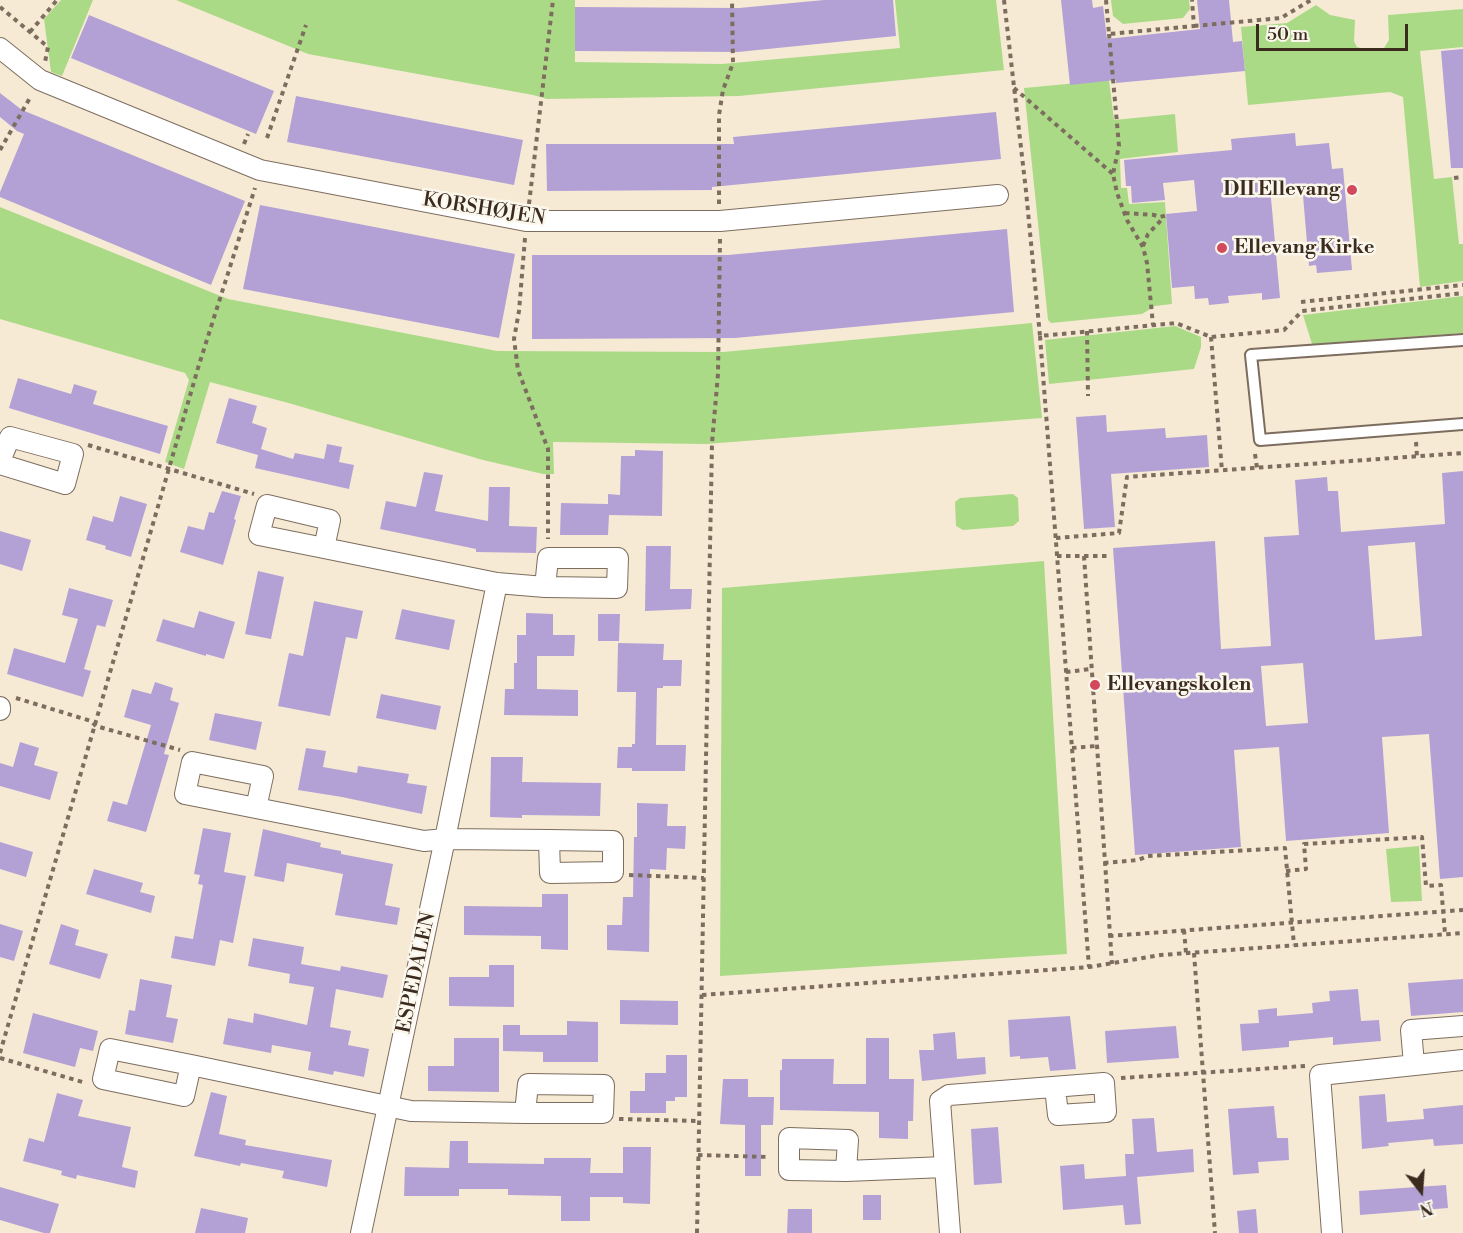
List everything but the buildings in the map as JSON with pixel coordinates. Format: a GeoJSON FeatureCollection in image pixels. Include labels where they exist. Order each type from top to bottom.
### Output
{"type":"FeatureCollection","features":[{"type":"Feature","properties":{"kind":"street","name":"KORSHØJEN"},"geometry":{"type":"LineString","coordinates":[[0,48],[40,80],[260,170],[526,221],[720,221],[998,195]]}},
{"type":"Feature","properties":{"kind":"street"},"geometry":{"type":"LineString","coordinates":[[10,437],[73,454],[65,484],[0,463],[10,437]]}},
{"type":"Feature","properties":{"kind":"street"},"geometry":{"type":"LineString","coordinates":[[324,548],[330,520],[267,505],[259,535],[497,583],[545,587],[617,588],[618,558],[548,558],[545,587]]}},
{"type":"Feature","properties":{"kind":"street","name":"ESPEDALEN"},"geometry":{"type":"LineString","coordinates":[[361,1233],[497,583]]}},
{"type":"Feature","properties":{"kind":"street"},"geometry":{"type":"LineString","coordinates":[[256,808],[263,776],[192,762],[185,794],[256,808],[424,841],[445,839],[549,840],[613,841],[613,872],[550,873],[549,840]]}},
{"type":"Feature","properties":{"kind":"street"},"geometry":{"type":"LineString","coordinates":[[1414,1064],[1411,1030],[1463,1026]]}},
{"type":"Feature","properties":{"kind":"street"},"geometry":{"type":"LineString","coordinates":[[191,1065],[184,1096],[104,1079],[110,1049],[191,1065],[388,1107],[411,1111],[525,1113],[603,1113],[604,1085],[528,1084],[525,1113]]}},
{"type":"Feature","properties":{"kind":"street"},"geometry":{"type":"LineString","coordinates":[[1332,1233],[1320,1075],[1463,1060]]}},
{"type":"Feature","properties":{"kind":"street"},"geometry":{"type":"LineString","coordinates":[[950,1233],[940,1101],[949,1095],[1104,1083],[1106,1112],[1058,1115],[1055,1087]]}},
{"type":"Feature","properties":{"kind":"street"},"geometry":{"type":"LineString","coordinates":[[846,1171],[848,1140],[789,1138],[789,1170],[846,1171],[945,1167]]}},
{"type":"Feature","properties":{"kind":"lane"},"geometry":{"type":"LineString","coordinates":[[1463,340],[1251,356],[1260,440],[1463,424]]}},
{"type":"Feature","properties":{"kind":"path"},"geometry":{"type":"LineString","coordinates":[[30,32],[57,0]]}},
{"type":"Feature","properties":{"kind":"path"},"geometry":{"type":"LineString","coordinates":[[531,190],[553,0]]}},
{"type":"Feature","properties":{"kind":"path"},"geometry":{"type":"LineString","coordinates":[[697,1233],[711,443],[718,374],[719,115],[723,90],[733,63],[732,0]]}},
{"type":"Feature","properties":{"kind":"path"},"geometry":{"type":"LineString","coordinates":[[1004,0],[1040,336],[1089,967]]}},
{"type":"Feature","properties":{"kind":"path"},"geometry":{"type":"LineString","coordinates":[[1106,0],[1119,146],[1113,174],[1124,212],[1143,247],[1148,263],[1153,325]]}},
{"type":"Feature","properties":{"kind":"path"},"geometry":{"type":"LineString","coordinates":[[1192,0],[1194,26]]}},
{"type":"Feature","properties":{"kind":"path"},"geometry":{"type":"LineString","coordinates":[[1109,34],[1281,18],[1311,0]]}},
{"type":"Feature","properties":{"kind":"path"},"geometry":{"type":"LineString","coordinates":[[0,7],[48,47],[40,80],[0,150]]}},
{"type":"Feature","properties":{"kind":"path"},"geometry":{"type":"LineString","coordinates":[[267,138],[306,24]]}},
{"type":"Feature","properties":{"kind":"path"},"geometry":{"type":"LineString","coordinates":[[1014,88],[1113,174]]}},
{"type":"Feature","properties":{"kind":"path"},"geometry":{"type":"LineString","coordinates":[[0,1053],[198,368],[260,170]]}},
{"type":"Feature","properties":{"kind":"path"},"geometry":{"type":"LineString","coordinates":[[1454,178],[1463,177]]}},
{"type":"Feature","properties":{"kind":"path"},"geometry":{"type":"LineString","coordinates":[[1124,212],[1166,216],[1148,234],[1143,247]]}},
{"type":"Feature","properties":{"kind":"path"},"geometry":{"type":"LineString","coordinates":[[526,221],[519,311],[514,339],[518,370],[548,449],[548,558]]}},
{"type":"Feature","properties":{"kind":"path"},"geometry":{"type":"LineString","coordinates":[[1301,302],[1463,285]]}},
{"type":"Feature","properties":{"kind":"path"},"geometry":{"type":"LineString","coordinates":[[1040,336],[1176,323],[1211,338],[1284,330],[1302,311],[1463,293]]}},
{"type":"Feature","properties":{"kind":"path"},"geometry":{"type":"LineString","coordinates":[[1087,332],[1088,396]]}},
{"type":"Feature","properties":{"kind":"path"},"geometry":{"type":"LineString","coordinates":[[1211,338],[1222,471]]}},
{"type":"Feature","properties":{"kind":"path"},"geometry":{"type":"LineString","coordinates":[[73,454],[76,442],[264,497],[267,505]]}},
{"type":"Feature","properties":{"kind":"path"},"geometry":{"type":"LineString","coordinates":[[1056,538],[1119,533],[1127,477],[1463,453]]}},
{"type":"Feature","properties":{"kind":"path"},"geometry":{"type":"LineString","coordinates":[[1057,556],[1107,556]]}},
{"type":"Feature","properties":{"kind":"path"},"geometry":{"type":"LineString","coordinates":[[1083,556],[1112,964]]}},
{"type":"Feature","properties":{"kind":"path"},"geometry":{"type":"LineString","coordinates":[[1066,672],[1091,669]]}},
{"type":"Feature","properties":{"kind":"path"},"geometry":{"type":"LineString","coordinates":[[0,708],[14,697],[92,721],[96,726],[193,754],[192,762]]}},
{"type":"Feature","properties":{"kind":"path"},"geometry":{"type":"LineString","coordinates":[[1072,748],[1096,746]]}},
{"type":"Feature","properties":{"kind":"path"},"geometry":{"type":"LineString","coordinates":[[1286,871],[1306,869],[1304,844],[1422,837],[1426,885],[1442,885],[1445,934]]}},
{"type":"Feature","properties":{"kind":"path"},"geometry":{"type":"LineString","coordinates":[[1104,863],[1138,860],[1148,856],[1285,848],[1294,945]]}},
{"type":"Feature","properties":{"kind":"path"},"geometry":{"type":"LineString","coordinates":[[613,872],[624,875],[704,878]]}},
{"type":"Feature","properties":{"kind":"path"},"geometry":{"type":"LineString","coordinates":[[1109,936],[1463,910]]}},
{"type":"Feature","properties":{"kind":"path"},"geometry":{"type":"LineString","coordinates":[[1184,930],[1186,953]]}},
{"type":"Feature","properties":{"kind":"path"},"geometry":{"type":"LineString","coordinates":[[702,995],[1089,967],[1161,955],[1463,933]]}},
{"type":"Feature","properties":{"kind":"path"},"geometry":{"type":"LineString","coordinates":[[1194,953],[1215,1233]]}},
{"type":"Feature","properties":{"kind":"path"},"geometry":{"type":"LineString","coordinates":[[0,1059],[89,1084],[104,1079]]}},
{"type":"Feature","properties":{"kind":"path"},"geometry":{"type":"LineString","coordinates":[[1104,1083],[1112,1078],[1312,1066],[1320,1075]]}},
{"type":"Feature","properties":{"kind":"path"},"geometry":{"type":"LineString","coordinates":[[603,1113],[613,1119],[699,1121]]}},
{"type":"Feature","properties":{"kind":"path"},"geometry":{"type":"LineString","coordinates":[[698,1155],[789,1158]]}},
{"type":"Feature","properties":{"kind":"green space"},"geometry":{"type":"Polygon","coordinates":[[[61,0],[93,0],[62,76],[51,72],[44,19],[61,0]]]}},
{"type":"Feature","properties":{"kind":"green space"},"geometry":{"type":"Polygon","coordinates":[[[176,0],[575,0],[575,62],[722,64],[900,48],[895,0],[996,0],[1004,70],[739,96],[547,99],[308,54],[176,0]]]}},
{"type":"Feature","properties":{"kind":"green space"},"geometry":{"type":"Polygon","coordinates":[[[1111,0],[1189,0],[1190,9],[1183,18],[1123,24],[1113,16],[1111,0]]]}},
{"type":"Feature","properties":{"kind":"green space"},"geometry":{"type":"Polygon","coordinates":[[[1316,5],[1330,15],[1355,20],[1354,41],[1357,47],[1365,49],[1384,48],[1389,40],[1388,15],[1463,9],[1463,47],[1420,51],[1434,179],[1452,177],[1459,244],[1463,244],[1463,281],[1420,287],[1403,97],[1390,92],[1248,105],[1241,27],[1287,23],[1316,5]]]}},
{"type":"Feature","properties":{"kind":"green space"},"geometry":{"type":"Polygon","coordinates":[[[1109,80],[1114,120],[1175,114],[1178,152],[1120,159],[1121,188],[1127,188],[1129,204],[1165,202],[1172,304],[1155,306],[1142,314],[1051,323],[1048,320],[1024,88],[1109,80]]]}},
{"type":"Feature","properties":{"kind":"green space"},"geometry":{"type":"Polygon","coordinates":[[[0,207],[228,299],[497,351],[723,352],[1032,323],[1042,418],[706,444],[553,442],[554,474],[543,474],[483,460],[210,382],[184,469],[165,462],[189,380],[185,373],[0,319],[0,207]]]}},
{"type":"Feature","properties":{"kind":"green space"},"geometry":{"type":"Polygon","coordinates":[[[1463,296],[1463,333],[1312,344],[1303,315],[1463,296]]]}},
{"type":"Feature","properties":{"kind":"green space"},"geometry":{"type":"Polygon","coordinates":[[[1175,326],[1201,337],[1201,347],[1194,369],[1049,384],[1045,340],[1175,326]]]}},
{"type":"Feature","properties":{"kind":"green space"},"geometry":{"type":"Polygon","coordinates":[[[1013,494],[1018,498],[1019,521],[1013,526],[963,530],[956,526],[955,502],[960,498],[1013,494]]]}},
{"type":"Feature","properties":{"kind":"green space"},"geometry":{"type":"Polygon","coordinates":[[[1044,561],[1067,954],[720,976],[722,588],[1044,561]]]}},
{"type":"Feature","properties":{"kind":"green space"},"geometry":{"type":"Polygon","coordinates":[[[1419,846],[1422,901],[1391,902],[1386,849],[1419,846]]]}},
{"type":"Feature","properties":{"kind":"place","name":"DII Ellevang"},"geometry":{"type":"Point","coordinates":[1352,190]}},
{"type":"Feature","properties":{"kind":"place","name":"Ellevang Kirke"},"geometry":{"type":"Point","coordinates":[1222,248]}},
{"type":"Feature","properties":{"kind":"place","name":"Ellevangskolen"},"geometry":{"type":"Point","coordinates":[1095,685]}}]}
